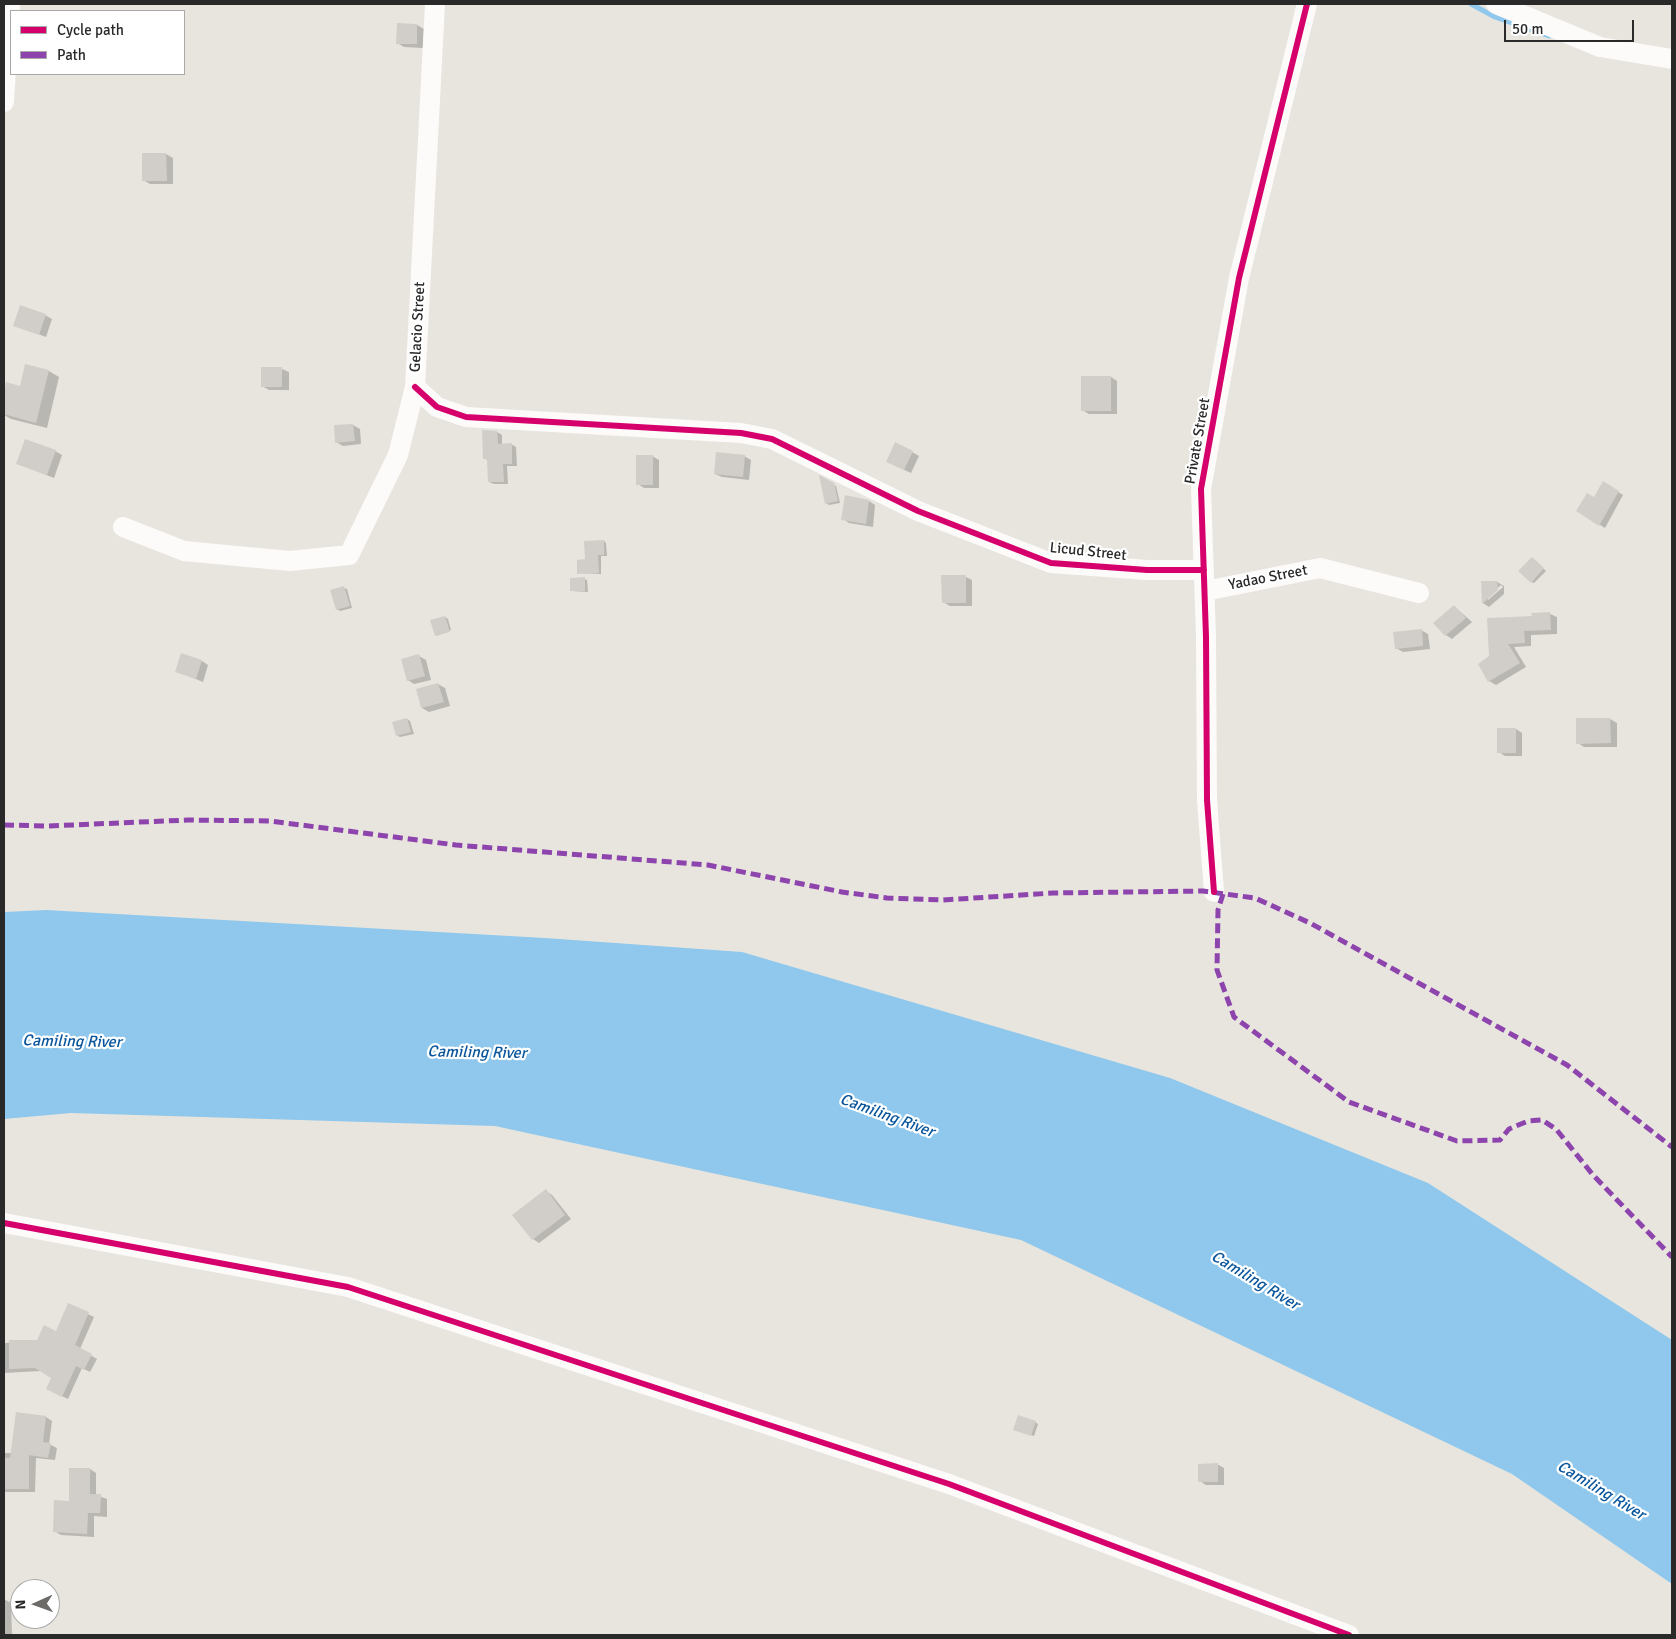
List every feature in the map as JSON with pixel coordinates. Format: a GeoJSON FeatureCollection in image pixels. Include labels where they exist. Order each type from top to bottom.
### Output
{"type":"FeatureCollection","features":[{"type":"Feature","properties":{"kind":"street"},"geometry":{"type":"LineString","coordinates":[[4,102],[10,4]]}},
{"type":"Feature","properties":{"kind":"street","name":"Gelacio Street"},"geometry":{"type":"LineString","coordinates":[[123,527],[184,551],[290,562],[349,556],[398,455],[415,387],[435,4]]}},
{"type":"Feature","properties":{"kind":"street","name":"Private Street"},"geometry":{"type":"LineString","coordinates":[[1214,892],[1207,800],[1205,591],[1201,488],[1239,278],[1307,4]]}},
{"type":"Feature","properties":{"kind":"street"},"geometry":{"type":"LineString","coordinates":[[1496,4],[1600,47],[1672,59]]}},
{"type":"Feature","properties":{"kind":"street","name":"Licud Street"},"geometry":{"type":"LineString","coordinates":[[415,387],[437,408],[466,417],[741,433],[772,439],[918,511],[1051,563],[1146,570],[1204,570]]}},
{"type":"Feature","properties":{"kind":"street","name":"Yadao Street"},"geometry":{"type":"LineString","coordinates":[[1205,591],[1320,568],[1419,592]]}},
{"type":"Feature","properties":{"kind":"street"},"geometry":{"type":"LineString","coordinates":[[4,1223],[348,1287],[950,1484],[1349,1635]]}},
{"type":"Feature","properties":{"kind":"water","name":"Camiling River"},"geometry":{"type":"Polygon","coordinates":[[[46,910],[545,938],[742,952],[1170,1078],[1428,1183],[1672,1340],[1672,1584],[1512,1474],[1021,1240],[495,1126],[71,1113],[4,1119],[4,912],[46,910]]]}},
{"type":"Feature","properties":{"kind":"building"},"geometry":{"type":"Polygon","coordinates":[[[397,23],[417,24],[417,44],[396,44],[397,23]]]}},
{"type":"Feature","properties":{"kind":"building"},"geometry":{"type":"Polygon","coordinates":[[[142,153],[166,153],[167,181],[142,181],[142,153]]]}},
{"type":"Feature","properties":{"kind":"building"},"geometry":{"type":"Polygon","coordinates":[[[20,305],[46,314],[39,335],[13,326],[20,305]]]}},
{"type":"Feature","properties":{"kind":"building"},"geometry":{"type":"Polygon","coordinates":[[[25,364],[49,370],[36,423],[4,414],[6,382],[20,386],[25,364]]]}},
{"type":"Feature","properties":{"kind":"building"},"geometry":{"type":"Polygon","coordinates":[[[261,367],[282,367],[282,387],[261,387],[261,367]]]}},
{"type":"Feature","properties":{"kind":"building"},"geometry":{"type":"Polygon","coordinates":[[[1081,376],[1111,376],[1111,411],[1081,411],[1081,376]]]}},
{"type":"Feature","properties":{"kind":"building"},"geometry":{"type":"Polygon","coordinates":[[[353,424],[355,441],[335,443],[334,425],[353,424]]]}},
{"type":"Feature","properties":{"kind":"building"},"geometry":{"type":"Polygon","coordinates":[[[482,430],[497,431],[498,444],[512,443],[512,464],[503,464],[504,482],[488,482],[487,459],[483,459],[482,430]]]}},
{"type":"Feature","properties":{"kind":"building"},"geometry":{"type":"Polygon","coordinates":[[[25,439],[56,450],[47,475],[16,464],[25,439]]]}},
{"type":"Feature","properties":{"kind":"building"},"geometry":{"type":"Polygon","coordinates":[[[895,442],[913,451],[904,470],[886,462],[895,442]]]}},
{"type":"Feature","properties":{"kind":"building"},"geometry":{"type":"Polygon","coordinates":[[[716,452],[745,455],[743,477],[714,474],[716,452]]]}},
{"type":"Feature","properties":{"kind":"building"},"geometry":{"type":"Polygon","coordinates":[[[636,455],[653,455],[653,485],[636,485],[636,455]]]}},
{"type":"Feature","properties":{"kind":"building"},"geometry":{"type":"Polygon","coordinates":[[[819,475],[834,483],[838,501],[825,504],[819,475]]]}},
{"type":"Feature","properties":{"kind":"building"},"geometry":{"type":"Polygon","coordinates":[[[1603,481],[1619,491],[1599,526],[1576,511],[1587,493],[1594,497],[1603,481]]]}},
{"type":"Feature","properties":{"kind":"building"},"geometry":{"type":"Polygon","coordinates":[[[845,495],[869,500],[866,524],[841,520],[845,495]]]}},
{"type":"Feature","properties":{"kind":"building"},"geometry":{"type":"Polygon","coordinates":[[[604,540],[604,555],[598,555],[599,573],[577,574],[577,560],[585,559],[584,541],[604,540]]]}},
{"type":"Feature","properties":{"kind":"building"},"geometry":{"type":"Polygon","coordinates":[[[1532,557],[1544,568],[1531,583],[1518,571],[1532,557]]]}},
{"type":"Feature","properties":{"kind":"building"},"geometry":{"type":"Polygon","coordinates":[[[941,575],[966,575],[966,603],[942,603],[941,575]]]}},
{"type":"Feature","properties":{"kind":"building"},"geometry":{"type":"Polygon","coordinates":[[[585,577],[585,591],[570,591],[570,578],[585,577]]]}},
{"type":"Feature","properties":{"kind":"building"},"geometry":{"type":"Polygon","coordinates":[[[1481,581],[1497,581],[1498,590],[1482,604],[1481,581]]]}},
{"type":"Feature","properties":{"kind":"building"},"geometry":{"type":"Polygon","coordinates":[[[344,586],[350,606],[336,610],[330,590],[344,586]]]}},
{"type":"Feature","properties":{"kind":"building"},"geometry":{"type":"Polygon","coordinates":[[[1454,605],[1466,618],[1445,636],[1433,623],[1454,605]]]}},
{"type":"Feature","properties":{"kind":"building"},"geometry":{"type":"Polygon","coordinates":[[[1550,612],[1551,630],[1524,631],[1525,643],[1508,644],[1520,663],[1488,682],[1478,664],[1489,656],[1487,618],[1532,616],[1531,613],[1550,612]]]}},
{"type":"Feature","properties":{"kind":"building"},"geometry":{"type":"Polygon","coordinates":[[[445,616],[450,632],[435,636],[430,620],[445,616]]]}},
{"type":"Feature","properties":{"kind":"building"},"geometry":{"type":"Polygon","coordinates":[[[1422,629],[1423,646],[1395,649],[1393,632],[1422,629]]]}},
{"type":"Feature","properties":{"kind":"building"},"geometry":{"type":"Polygon","coordinates":[[[181,653],[202,660],[196,679],[175,672],[181,653]]]}},
{"type":"Feature","properties":{"kind":"building"},"geometry":{"type":"Polygon","coordinates":[[[419,654],[425,676],[407,681],[401,659],[419,654]]]}},
{"type":"Feature","properties":{"kind":"building"},"geometry":{"type":"Polygon","coordinates":[[[438,683],[444,702],[421,708],[416,689],[438,683]]]}},
{"type":"Feature","properties":{"kind":"building"},"geometry":{"type":"Polygon","coordinates":[[[407,718],[411,732],[396,736],[392,722],[407,718]]]}},
{"type":"Feature","properties":{"kind":"building"},"geometry":{"type":"Polygon","coordinates":[[[1576,718],[1610,718],[1611,743],[1576,744],[1576,718]]]}},
{"type":"Feature","properties":{"kind":"building"},"geometry":{"type":"Polygon","coordinates":[[[1497,728],[1516,728],[1516,753],[1497,753],[1497,728]]]}},
{"type":"Feature","properties":{"kind":"building"},"geometry":{"type":"Polygon","coordinates":[[[546,1189],[565,1215],[532,1240],[512,1215],[546,1189]]]}},
{"type":"Feature","properties":{"kind":"building"},"geometry":{"type":"Polygon","coordinates":[[[68,1303],[89,1312],[75,1345],[92,1354],[84,1370],[76,1366],[62,1397],[46,1389],[51,1378],[35,1368],[9,1369],[9,1340],[37,1340],[44,1325],[56,1331],[68,1303]]]}},
{"type":"Feature","properties":{"kind":"building"},"geometry":{"type":"Polygon","coordinates":[[[16,1412],[46,1416],[43,1442],[51,1443],[48,1458],[29,1455],[29,1489],[4,1489],[4,1458],[10,1458],[16,1412]]]}},
{"type":"Feature","properties":{"kind":"building"},"geometry":{"type":"Polygon","coordinates":[[[1018,1415],[1036,1421],[1031,1436],[1013,1430],[1018,1415]]]}},
{"type":"Feature","properties":{"kind":"building"},"geometry":{"type":"Polygon","coordinates":[[[1218,1463],[1218,1482],[1198,1482],[1198,1464],[1218,1463]]]}},
{"type":"Feature","properties":{"kind":"building"},"geometry":{"type":"Polygon","coordinates":[[[69,1468],[90,1468],[90,1494],[101,1494],[100,1513],[88,1513],[87,1534],[53,1532],[54,1500],[69,1501],[69,1468]]]}},
{"type":"Feature","properties":{"kind":"waterway"},"geometry":{"type":"LineString","coordinates":[[1471,4],[1495,17],[1549,36]]}},
{"type":"Feature","properties":{"kind":"marked path"},"geometry":{"type":"LineString","coordinates":[[4,825],[48,826],[188,820],[270,821],[456,845],[708,865],[842,892],[887,898],[943,900],[1053,893],[1203,891],[1255,898],[1310,923],[1567,1065],[1672,1147]]}},
{"type":"Feature","properties":{"kind":"marked path"},"geometry":{"type":"LineString","coordinates":[[1223,894],[1218,910],[1217,970],[1234,1017],[1349,1102],[1457,1141],[1500,1140],[1509,1129],[1528,1121],[1542,1120],[1556,1129],[1593,1175],[1672,1257]]}},
{"type":"Feature","properties":{"kind":"cycle path"},"geometry":{"type":"LineString","coordinates":[[1214,892],[1207,800],[1206,637],[1201,489],[1239,278],[1307,4]]}},
{"type":"Feature","properties":{"kind":"cycle path"},"geometry":{"type":"LineString","coordinates":[[415,387],[437,407],[466,417],[741,433],[772,439],[918,511],[1051,563],[1147,570],[1204,570]]}},
{"type":"Feature","properties":{"kind":"cycle path"},"geometry":{"type":"LineString","coordinates":[[4,1223],[348,1287],[949,1484],[1349,1635]]}}]}
